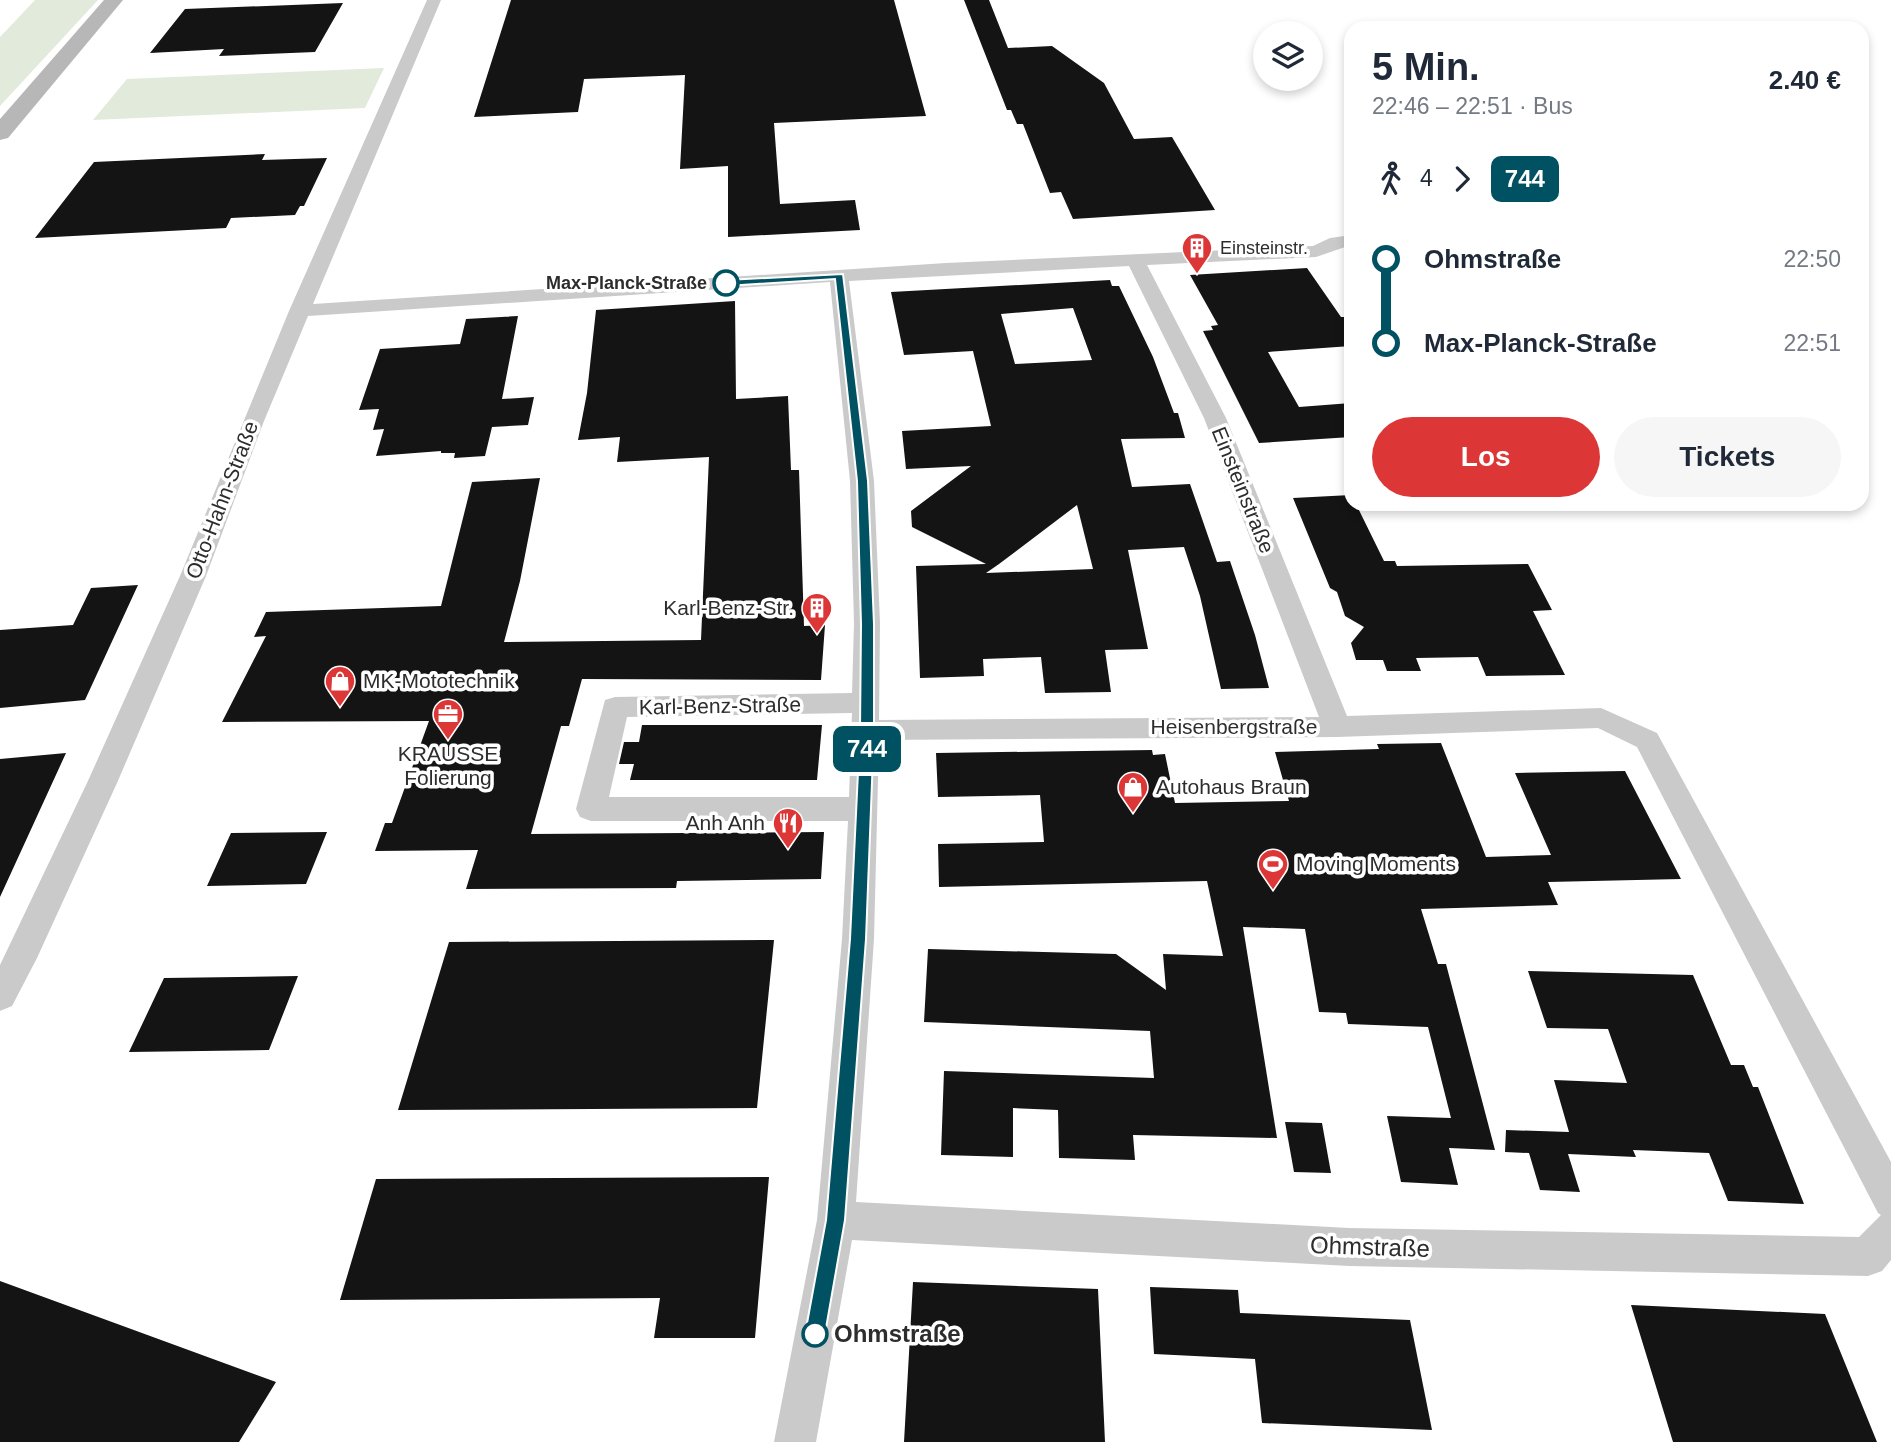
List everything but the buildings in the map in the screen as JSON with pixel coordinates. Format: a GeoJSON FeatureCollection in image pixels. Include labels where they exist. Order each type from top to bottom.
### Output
{"type":"FeatureCollection","features":[{"type":"Feature","properties":{"kind":"main road"},"geometry":{"type":"LineString","coordinates":[[0,133],[114,0]]}},
{"type":"Feature","properties":{"kind":"street","name":"Otto-Hahn-Straße"},"geometry":{"type":"LineString","coordinates":[[0,996],[21,958],[102,783],[188,588],[299,311],[434,0]]}},
{"type":"Feature","properties":{"kind":"street"},"geometry":{"type":"LineString","coordinates":[[299,311],[839,276],[1316,251],[1344,241]]}},
{"type":"Feature","properties":{"kind":"street","name":"Einsteinstraße"},"geometry":{"type":"LineString","coordinates":[[1135,260],[1215,418],[1337,727]]}},
{"type":"Feature","properties":{"kind":"street"},"geometry":{"type":"LineString","coordinates":[[795,1442],[836,1220],[858,939],[864,809],[867,717],[862,481],[839,276]]}},
{"type":"Feature","properties":{"kind":"street","name":"Karl-Benz-Straße"},"geometry":{"type":"LineString","coordinates":[[864,809],[591,809],[615,708],[867,717]]}},
{"type":"Feature","properties":{"kind":"street","name":"Heisenbergstraße"},"geometry":{"type":"LineString","coordinates":[[867,717],[1337,727],[1601,718],[1647,740],[1891,1200]]}},
{"type":"Feature","properties":{"kind":"street","name":"Ohmstraße"},"geometry":{"type":"LineString","coordinates":[[836,1220],[1349,1247],[1868,1257],[1891,1230]]}},
{"type":"Feature","properties":{"kind":"green space"},"geometry":{"type":"Polygon","coordinates":[[[35,0],[98,0],[0,106],[0,37],[35,0]]]}},
{"type":"Feature","properties":{"kind":"green space"},"geometry":{"type":"Polygon","coordinates":[[[384,68],[365,108],[93,120],[127,79],[384,68]]]}},
{"type":"Feature","properties":{"kind":"bus line","name":"744"},"geometry":{"type":"LineString","coordinates":[[726,283],[839,276],[862,481],[867,624],[867,730],[858,939],[836,1220],[815,1334]]}},
{"type":"Feature","properties":{"kind":"place","name":"Einsteinstr."},"geometry":{"type":"Point","coordinates":[1197,275]}},
{"type":"Feature","properties":{"kind":"place","name":"Max-Planck-Straße"},"geometry":{"type":"Point","coordinates":[726,283]}},
{"type":"Feature","properties":{"kind":"place","name":"Karl-Benz-Str."},"geometry":{"type":"Point","coordinates":[817,635]}},
{"type":"Feature","properties":{"kind":"place","name":"MK-Mototechnik"},"geometry":{"type":"Point","coordinates":[340,708]}},
{"type":"Feature","properties":{"kind":"place","name":"KRAUSSE Folierung"},"geometry":{"type":"Point","coordinates":[448,741]}},
{"type":"Feature","properties":{"kind":"place","name":"Autohaus Braun"},"geometry":{"type":"Point","coordinates":[1133,814]}},
{"type":"Feature","properties":{"kind":"place","name":"Anh Anh"},"geometry":{"type":"Point","coordinates":[788,850]}},
{"type":"Feature","properties":{"kind":"place","name":"Moving Moments"},"geometry":{"type":"Point","coordinates":[1273,891]}},
{"type":"Feature","properties":{"kind":"place","name":"Ohmstraße"},"geometry":{"type":"Point","coordinates":[815,1334]}}]}
